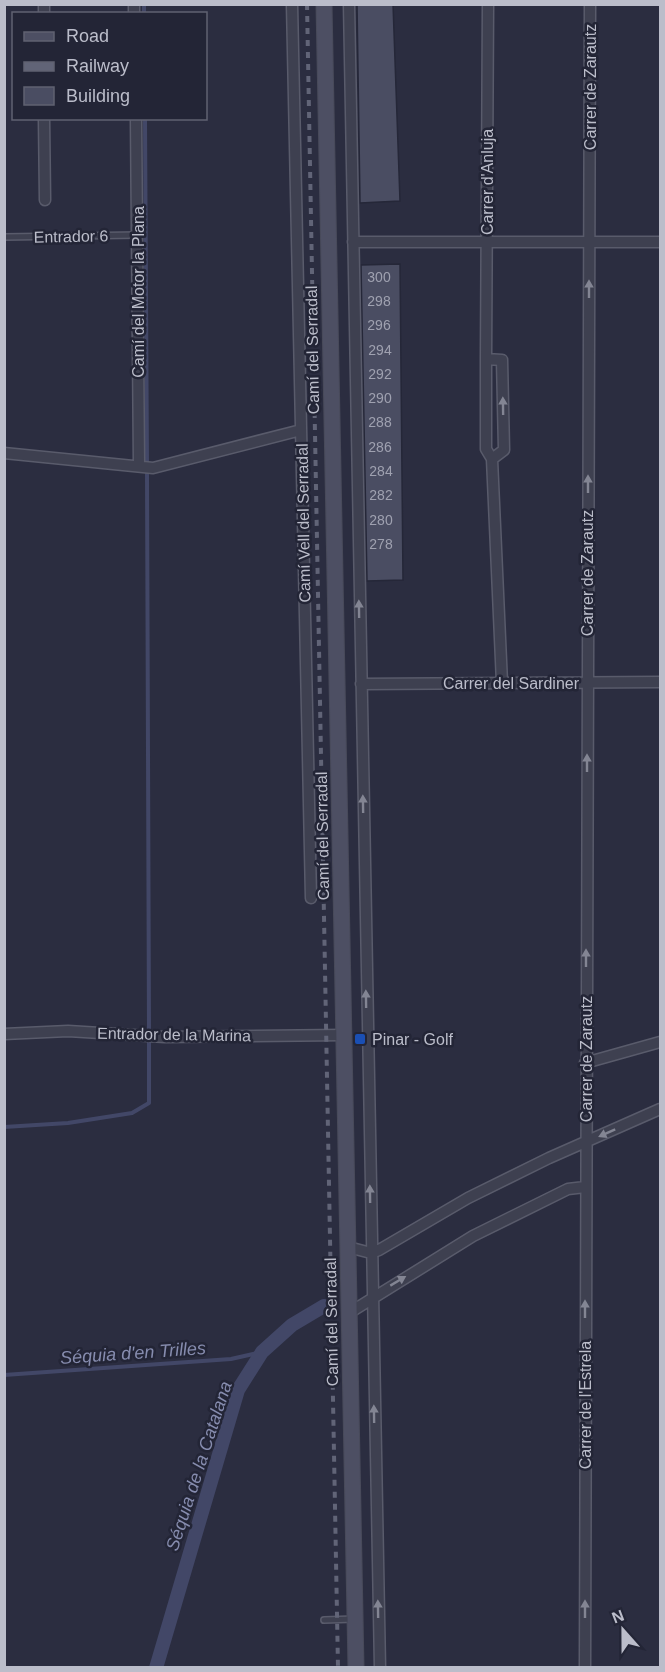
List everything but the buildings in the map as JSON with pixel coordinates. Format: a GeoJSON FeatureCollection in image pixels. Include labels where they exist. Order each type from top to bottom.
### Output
{"type":"FeatureCollection","features":[{"type":"Feature","properties":{"kind":"street","name":"Camí Vell del Serradal"},"geometry":{"type":"LineString","coordinates":[[292,4],[311,898]]}},
{"type":"Feature","properties":{"kind":"street","name":"Camí del Serradal"},"geometry":{"type":"LineString","coordinates":[[324,4],[356,1668]]}},
{"type":"Feature","properties":{"kind":"street"},"geometry":{"type":"LineString","coordinates":[[349,4],[380,1668]]}},
{"type":"Feature","properties":{"kind":"street","name":"Carrer d'Anluja"},"geometry":{"type":"LineString","coordinates":[[488,4],[486,449],[492,459],[502,683]]}},
{"type":"Feature","properties":{"kind":"street","name":"Carrer de Zarautz"},"geometry":{"type":"LineString","coordinates":[[585,1142],[590,4]]}},
{"type":"Feature","properties":{"kind":"street"},"geometry":{"type":"LineString","coordinates":[[44,120],[45,200]]}},
{"type":"Feature","properties":{"kind":"street","name":"Camí del Motor la Plana"},"geometry":{"type":"LineString","coordinates":[[136,120],[139,465]]}},
{"type":"Feature","properties":{"kind":"street"},"geometry":{"type":"LineString","coordinates":[[353,242],[660,242]]}},
{"type":"Feature","properties":{"kind":"street","name":"Carrer d'Anluja"},"geometry":{"type":"LineString","coordinates":[[486,359],[502,360],[504,450],[492,459]]}},
{"type":"Feature","properties":{"kind":"street"},"geometry":{"type":"LineString","coordinates":[[4,453],[153,468],[301,430]]}},
{"type":"Feature","properties":{"kind":"street","name":"Carrer del Sardiner"},"geometry":{"type":"LineString","coordinates":[[361,684],[660,682]]}},
{"type":"Feature","properties":{"kind":"street","name":"Entrador de la Marina"},"geometry":{"type":"LineString","coordinates":[[4,1034],[68,1031],[165,1037],[344,1035]]}},
{"type":"Feature","properties":{"kind":"street"},"geometry":{"type":"LineString","coordinates":[[585,1063],[660,1042]]}},
{"type":"Feature","properties":{"kind":"street"},"geometry":{"type":"LineString","coordinates":[[348,1247],[371,1253],[379,1251],[468,1198],[549,1158],[660,1109]]}},
{"type":"Feature","properties":{"kind":"street","name":"Carrer de l'Estrela"},"geometry":{"type":"LineString","coordinates":[[585,1142],[585,1668]]}},
{"type":"Feature","properties":{"kind":"street"},"geometry":{"type":"LineString","coordinates":[[349,1312],[473,1236],[568,1189],[585,1187]]}},
{"type":"Feature","properties":{"kind":"lane","name":"Entrador 6"},"geometry":{"type":"LineString","coordinates":[[4,237],[138,235]]}},
{"type":"Feature","properties":{"kind":"lane"},"geometry":{"type":"LineString","coordinates":[[324,1620],[355,1619]]}},
{"type":"Feature","properties":{"kind":"waterway"},"geometry":{"type":"LineString","coordinates":[[144,4],[144,12]]}},
{"type":"Feature","properties":{"kind":"waterway"},"geometry":{"type":"LineString","coordinates":[[145,120],[147,465]]}},
{"type":"Feature","properties":{"kind":"waterway"},"geometry":{"type":"LineString","coordinates":[[147,472],[149,1031]]}},
{"type":"Feature","properties":{"kind":"waterway"},"geometry":{"type":"LineString","coordinates":[[4,1127],[68,1123],[132,1113],[149,1103],[149,1042]]}},
{"type":"Feature","properties":{"kind":"waterway","name":"Séquia de la Catalana"},"geometry":{"type":"LineString","coordinates":[[156,1668],[238,1390],[262,1352],[292,1325],[324,1306]]}},
{"type":"Feature","properties":{"kind":"waterway","name":"Séquia d'en Trilles"},"geometry":{"type":"LineString","coordinates":[[4,1375],[231,1359],[262,1352]]}},
{"type":"Feature","properties":{"kind":"railway"},"geometry":{"type":"LineString","coordinates":[[307,4],[338,1668]]}},
{"type":"Feature","properties":{"kind":"place","name":"Pinar - Golf"},"geometry":{"type":"Point","coordinates":[360,1039]}}]}
